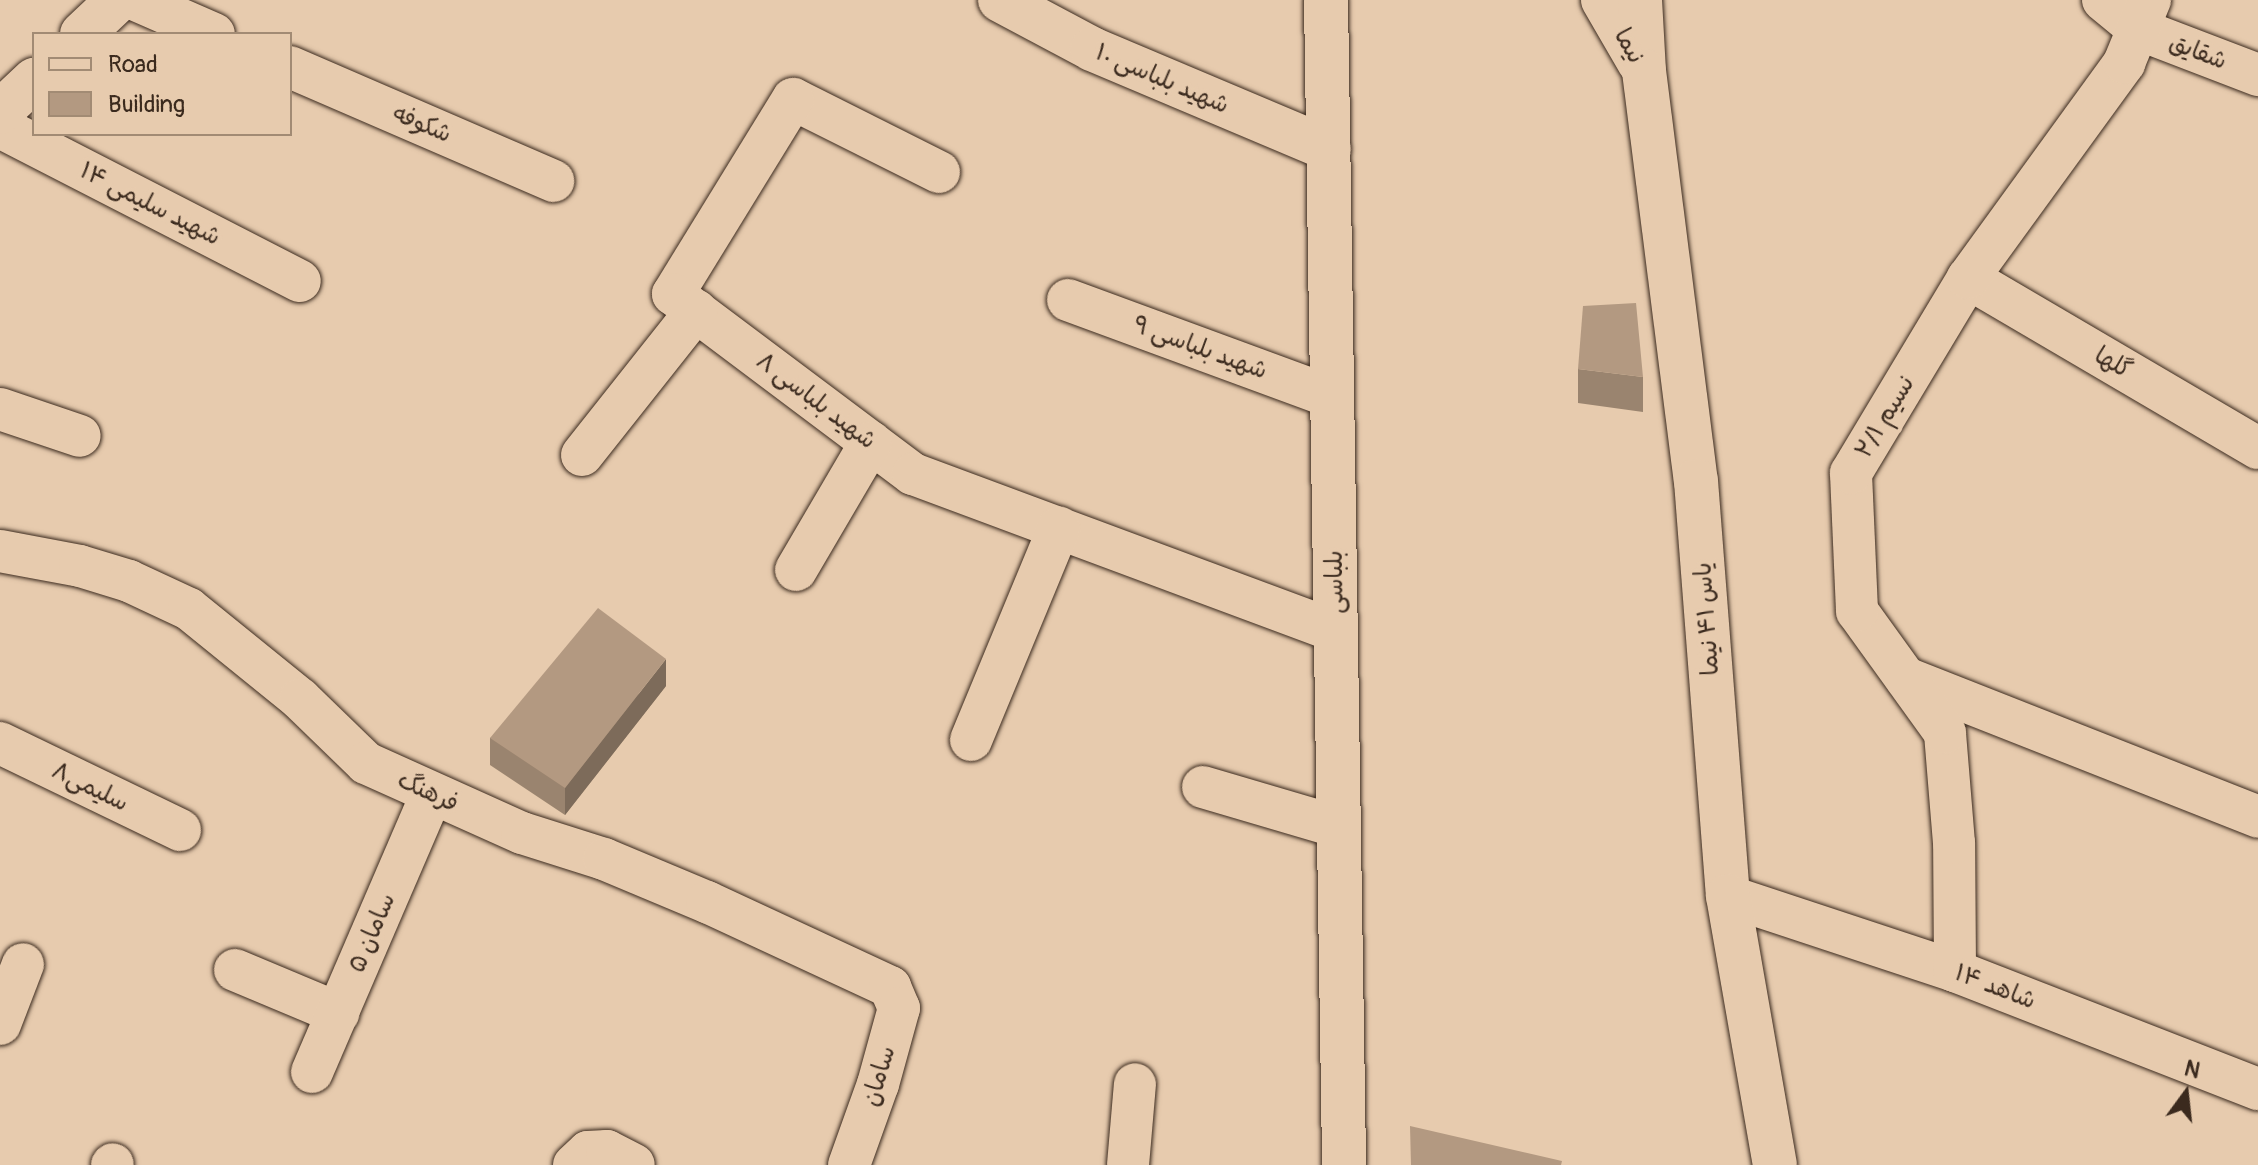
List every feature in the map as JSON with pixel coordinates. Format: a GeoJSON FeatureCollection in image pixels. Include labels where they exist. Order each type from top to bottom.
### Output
{"type":"FeatureCollection","features":[{"type":"Feature","properties":{"kind":"street"},"geometry":{"type":"LineString","coordinates":[[84,32],[118,0]]}},
{"type":"Feature","properties":{"kind":"street"},"geometry":{"type":"LineString","coordinates":[[136,0],[209,32]]}},
{"type":"Feature","properties":{"kind":"street","name":"شهید بلباسی ١٠"},"geometry":{"type":"LineString","coordinates":[[1000,0],[1092,49],[1329,149]]}},
{"type":"Feature","properties":{"kind":"street","name":"بلباسی"},"geometry":{"type":"LineString","coordinates":[[1326,0],[1344,1165]]}},
{"type":"Feature","properties":{"kind":"street","name":"نیما"},"geometry":{"type":"LineString","coordinates":[[1603,0],[1644,71]]}},
{"type":"Feature","properties":{"kind":"street","name":"نیما"},"geometry":{"type":"LineString","coordinates":[[1640,0],[1644,71]]}},
{"type":"Feature","properties":{"kind":"street","name":"شقایق"},"geometry":{"type":"LineString","coordinates":[[2103,0],[2144,15],[2258,75]]}},
{"type":"Feature","properties":{"kind":"street","name":"نسیم ۲/۱"},"geometry":{"type":"LineString","coordinates":[[1955,971],[1954,843],[1945,733],[1857,611],[1851,473],[1968,278],[2124,63],[2144,15]]}},
{"type":"Feature","properties":{"kind":"street","name":"شکوفه"},"geometry":{"type":"LineString","coordinates":[[292,68],[553,181]]}},
{"type":"Feature","properties":{"kind":"street","name":"یاس ۴۱ نیما"},"geometry":{"type":"LineString","coordinates":[[1644,71],[1696,481],[1728,896],[1775,1165]]}},
{"type":"Feature","properties":{"kind":"street"},"geometry":{"type":"LineString","coordinates":[[0,112],[32,82]]}},
{"type":"Feature","properties":{"kind":"street","name":"شهید بلباسی ۸"},"geometry":{"type":"LineString","coordinates":[[939,172],[793,99],[673,294],[913,474],[1336,631]]}},
{"type":"Feature","properties":{"kind":"street","name":"شهید سلیمی ۱۴"},"geometry":{"type":"LineString","coordinates":[[0,127],[300,281]]}},
{"type":"Feature","properties":{"kind":"street","name":"گلها"},"geometry":{"type":"LineString","coordinates":[[1968,278],[2258,448]]}},
{"type":"Feature","properties":{"kind":"street","name":"شهید بلباسی ۹"},"geometry":{"type":"LineString","coordinates":[[1068,300],[1332,397]]}},
{"type":"Feature","properties":{"kind":"street"},"geometry":{"type":"LineString","coordinates":[[582,455],[696,311]]}},
{"type":"Feature","properties":{"kind":"street"},"geometry":{"type":"LineString","coordinates":[[0,409],[80,436]]}},
{"type":"Feature","properties":{"kind":"street"},"geometry":{"type":"LineString","coordinates":[[796,570],[871,442]]}},
{"type":"Feature","properties":{"kind":"street"},"geometry":{"type":"LineString","coordinates":[[971,740],[1059,528]]}},
{"type":"Feature","properties":{"kind":"street","name":"فرهنگ"},"geometry":{"type":"LineString","coordinates":[[0,551],[80,566],[129,581],[189,609],[300,699],[366,763],[522,833],[604,859],[692,896],[890,987]]}},
{"type":"Feature","properties":{"kind":"street"},"geometry":{"type":"LineString","coordinates":[[1906,678],[2258,817]]}},
{"type":"Feature","properties":{"kind":"street","name":"سلیمی۸"},"geometry":{"type":"LineString","coordinates":[[0,743],[180,830]]}},
{"type":"Feature","properties":{"kind":"street"},"geometry":{"type":"LineString","coordinates":[[1203,787],[1339,827]]}},
{"type":"Feature","properties":{"kind":"street","name":"سامان ۵"},"geometry":{"type":"LineString","coordinates":[[312,1072],[432,794]]}},
{"type":"Feature","properties":{"kind":"street","name":"شاهد ۱۴"},"geometry":{"type":"LineString","coordinates":[[1728,896],[1955,971],[2258,1089]]}},
{"type":"Feature","properties":{"kind":"street"},"geometry":{"type":"LineString","coordinates":[[0,1024],[24,965]]}},
{"type":"Feature","properties":{"kind":"street"},"geometry":{"type":"LineString","coordinates":[[235,970],[338,1013]]}},
{"type":"Feature","properties":{"kind":"street","name":"سامان"},"geometry":{"type":"LineString","coordinates":[[849,1165],[878,1084],[899,1008],[890,987]]}},
{"type":"Feature","properties":{"kind":"street"},"geometry":{"type":"LineString","coordinates":[[1128,1165],[1135,1084]]}},
{"type":"Feature","properties":{"kind":"street"},"geometry":{"type":"LineString","coordinates":[[574,1165],[588,1152],[607,1151],[634,1165]]}},
{"type":"Feature","properties":{"kind":"building"},"geometry":{"type":"Polygon","coordinates":[[[1636,303],[1643,377],[1578,369],[1583,306],[1636,303]]]}},
{"type":"Feature","properties":{"kind":"building"},"geometry":{"type":"Polygon","coordinates":[[[598,608],[666,659],[565,788],[490,738],[598,608]]]}},
{"type":"Feature","properties":{"kind":"building"},"geometry":{"type":"Polygon","coordinates":[[[1410,1126],[1562,1161],[1561,1165],[1411,1165],[1410,1126]]]}}]}
